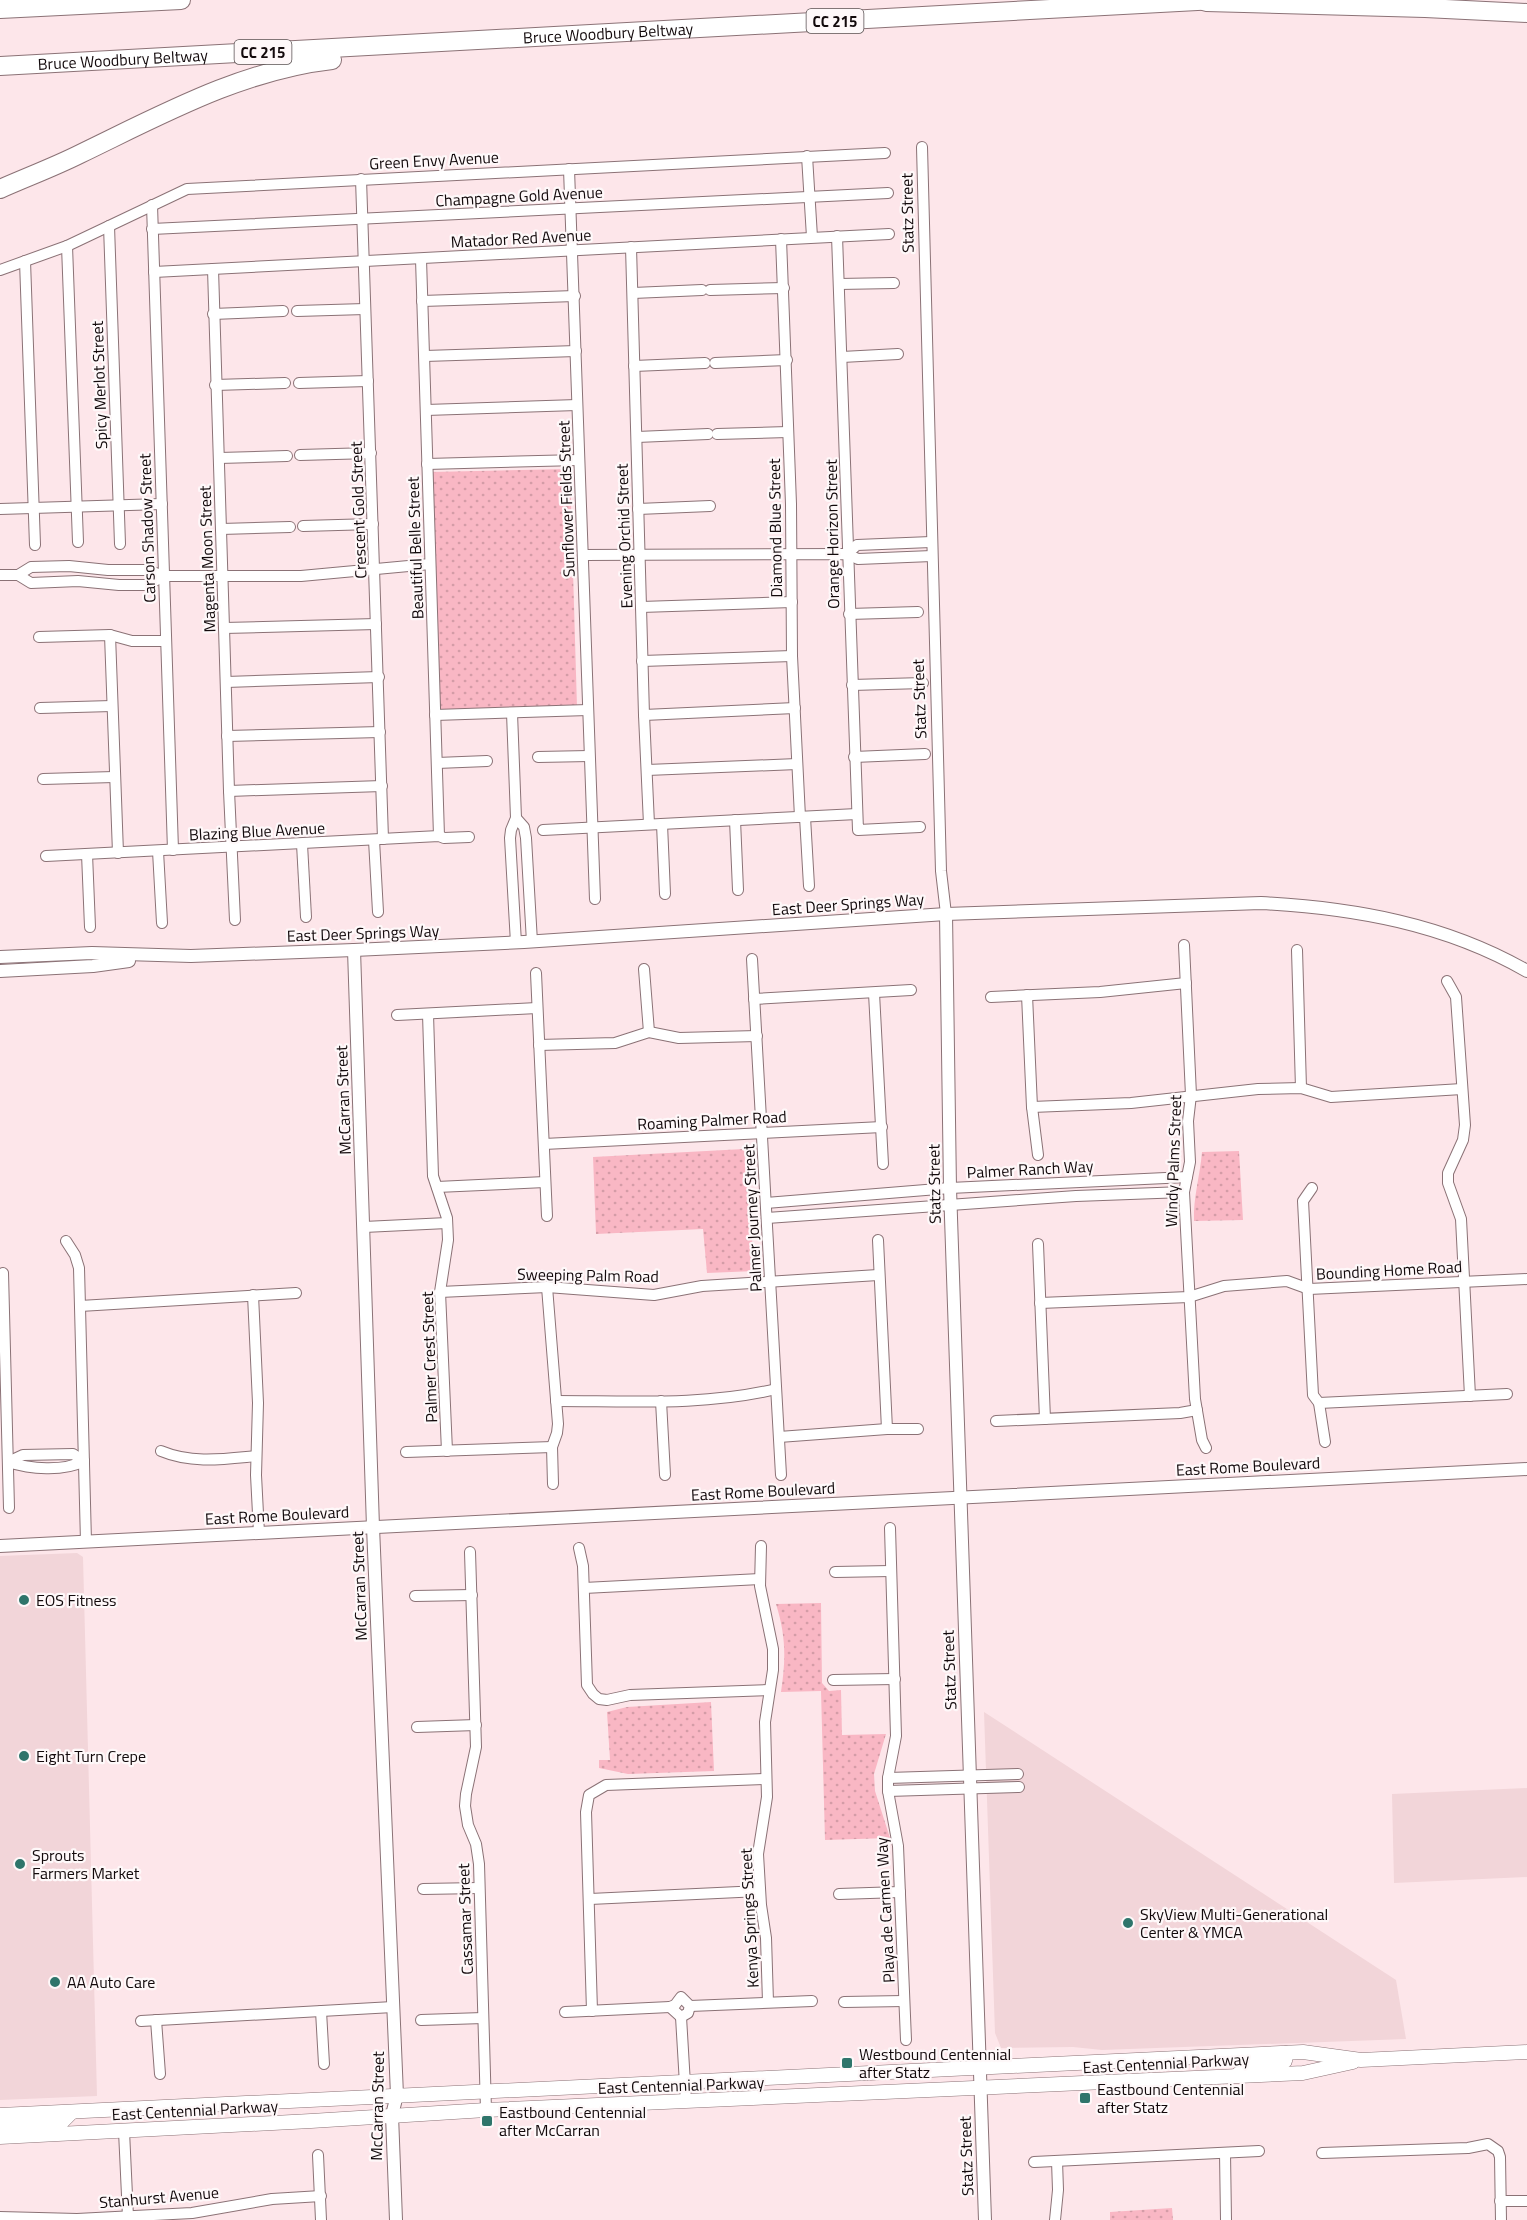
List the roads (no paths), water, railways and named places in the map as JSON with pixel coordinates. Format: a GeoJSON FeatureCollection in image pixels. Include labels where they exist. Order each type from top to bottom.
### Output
{"type":"FeatureCollection","features":[{"type":"Feature","properties":{"kind":"highway"},"geometry":{"type":"LineString","coordinates":[[0,9],[181,0]]}},
{"type":"Feature","properties":{"kind":"highway","name":"Bruce Woodbury Beltway"},"geometry":{"type":"LineString","coordinates":[[0,66],[1216,0]]}},
{"type":"Feature","properties":{"kind":"highway"},"geometry":{"type":"LineString","coordinates":[[1144,4],[1219,2],[1527,13]]}},
{"type":"Feature","properties":{"kind":"highway"},"geometry":{"type":"LineString","coordinates":[[0,189],[78,155],[163,113],[252,78],[309,63],[527,39]]}},
{"type":"Feature","properties":{"kind":"main road","name":"East Centennial Parkway"},"geometry":{"type":"LineString","coordinates":[[0,2115],[1303,2052],[1361,2060]]}},
{"type":"Feature","properties":{"kind":"main road","name":"East Centennial Parkway"},"geometry":{"type":"LineString","coordinates":[[0,2137],[486,2110],[1303,2073],[1361,2060],[1527,2052]]}},
{"type":"Feature","properties":{"kind":"main road"},"geometry":{"type":"LineString","coordinates":[[1234,2076],[1254,2066],[1280,2064],[1285,2061],[1286,2053]]}},
{"type":"Feature","properties":{"kind":"main road"},"geometry":{"type":"LineString","coordinates":[[0,2126],[61,2123],[72,2112]]}},
{"type":"Feature","properties":{"kind":"street","name":"Statz Street"},"geometry":{"type":"LineString","coordinates":[[922,147],[941,871],[946,914],[950,1204],[985,2220]]}},
{"type":"Feature","properties":{"kind":"street","name":"Green Envy Avenue"},"geometry":{"type":"LineString","coordinates":[[0,270],[67,246],[187,189],[885,153]]}},
{"type":"Feature","properties":{"kind":"street"},"geometry":{"type":"LineString","coordinates":[[807,156],[812,237]]}},
{"type":"Feature","properties":{"kind":"street","name":"Sunflower Fields Street"},"geometry":{"type":"LineString","coordinates":[[569,169],[595,899]]}},
{"type":"Feature","properties":{"kind":"street","name":"Crescent Gold Street"},"geometry":{"type":"LineString","coordinates":[[361,179],[382,786],[378,912]]}},
{"type":"Feature","properties":{"kind":"street","name":"Champagne Gold Avenue"},"geometry":{"type":"LineString","coordinates":[[152,229],[888,193]]}},
{"type":"Feature","properties":{"kind":"street","name":"Carson Shadow Street"},"geometry":{"type":"LineString","coordinates":[[152,205],[173,850]]}},
{"type":"Feature","properties":{"kind":"street","name":"Spicy Merlot Street"},"geometry":{"type":"LineString","coordinates":[[109,226],[120,544]]}},
{"type":"Feature","properties":{"kind":"street","name":"Matador Red Avenue"},"geometry":{"type":"LineString","coordinates":[[154,272],[889,234]]}},
{"type":"Feature","properties":{"kind":"street","name":"Orange Horizon Street"},"geometry":{"type":"LineString","coordinates":[[837,236],[858,830],[920,827]]}},
{"type":"Feature","properties":{"kind":"street","name":"Diamond Blue Street"},"geometry":{"type":"LineString","coordinates":[[781,239],[787,360],[792,656],[797,764],[809,886]]}},
{"type":"Feature","properties":{"kind":"street"},"geometry":{"type":"LineString","coordinates":[[67,246],[78,542]]}},
{"type":"Feature","properties":{"kind":"street","name":"Evening Orchid Street"},"geometry":{"type":"LineString","coordinates":[[631,247],[642,661],[649,824]]}},
{"type":"Feature","properties":{"kind":"street","name":"Beautiful Belle Street"},"geometry":{"type":"LineString","coordinates":[[422,259],[439,836]]}},
{"type":"Feature","properties":{"kind":"street"},"geometry":{"type":"LineString","coordinates":[[25,261],[35,545]]}},
{"type":"Feature","properties":{"kind":"street","name":"Magenta Moon Street"},"geometry":{"type":"LineString","coordinates":[[213,269],[215,385],[235,920]]}},
{"type":"Feature","properties":{"kind":"street"},"geometry":{"type":"LineString","coordinates":[[839,284],[894,282]]}},
{"type":"Feature","properties":{"kind":"street"},"geometry":{"type":"LineString","coordinates":[[633,293],[784,288]]}},
{"type":"Feature","properties":{"kind":"street"},"geometry":{"type":"LineString","coordinates":[[422,301],[574,296]]}},
{"type":"Feature","properties":{"kind":"street"},"geometry":{"type":"LineString","coordinates":[[297,311],[365,309]]}},
{"type":"Feature","properties":{"kind":"street"},"geometry":{"type":"LineString","coordinates":[[213,314],[283,311]]}},
{"type":"Feature","properties":{"kind":"street"},"geometry":{"type":"LineString","coordinates":[[424,356],[576,351]]}},
{"type":"Feature","properties":{"kind":"street"},"geometry":{"type":"LineString","coordinates":[[842,357],[898,354]]}},
{"type":"Feature","properties":{"kind":"street"},"geometry":{"type":"LineString","coordinates":[[634,366],[787,360]]}},
{"type":"Feature","properties":{"kind":"street"},"geometry":{"type":"LineString","coordinates":[[299,382],[368,381]]}},
{"type":"Feature","properties":{"kind":"street"},"geometry":{"type":"LineString","coordinates":[[215,385],[285,383]]}},
{"type":"Feature","properties":{"kind":"street"},"geometry":{"type":"LineString","coordinates":[[426,410],[577,405]]}},
{"type":"Feature","properties":{"kind":"street"},"geometry":{"type":"LineString","coordinates":[[636,437],[788,432]]}},
{"type":"Feature","properties":{"kind":"street"},"geometry":{"type":"LineString","coordinates":[[300,455],[371,453]]}},
{"type":"Feature","properties":{"kind":"street"},"geometry":{"type":"LineString","coordinates":[[219,458],[287,456]]}},
{"type":"Feature","properties":{"kind":"street"},"geometry":{"type":"LineString","coordinates":[[427,464],[579,460]]}},
{"type":"Feature","properties":{"kind":"street"},"geometry":{"type":"LineString","coordinates":[[0,509],[162,504]]}},
{"type":"Feature","properties":{"kind":"street"},"geometry":{"type":"LineString","coordinates":[[638,509],[710,506]]}},
{"type":"Feature","properties":{"kind":"street"},"geometry":{"type":"LineString","coordinates":[[303,526],[373,524]]}},
{"type":"Feature","properties":{"kind":"street"},"geometry":{"type":"LineString","coordinates":[[221,529],[290,527]]}},
{"type":"Feature","properties":{"kind":"street"},"geometry":{"type":"LineString","coordinates":[[847,554],[857,545],[931,542]]}},
{"type":"Feature","properties":{"kind":"street"},"geometry":{"type":"LineString","coordinates":[[583,555],[847,554],[858,559],[932,556]]}},
{"type":"Feature","properties":{"kind":"street"},"geometry":{"type":"LineString","coordinates":[[0,575],[18,575],[31,567],[69,566],[108,570],[147,570],[164,576],[301,576],[430,564]]}},
{"type":"Feature","properties":{"kind":"street"},"geometry":{"type":"LineString","coordinates":[[641,607],[792,602]]}},
{"type":"Feature","properties":{"kind":"street"},"geometry":{"type":"LineString","coordinates":[[849,614],[918,612]]}},
{"type":"Feature","properties":{"kind":"street"},"geometry":{"type":"LineString","coordinates":[[224,628],[376,624]]}},
{"type":"Feature","properties":{"kind":"street"},"geometry":{"type":"LineString","coordinates":[[110,634],[118,853]]}},
{"type":"Feature","properties":{"kind":"street"},"geometry":{"type":"LineString","coordinates":[[39,637],[110,634],[132,641],[165,641]]}},
{"type":"Feature","properties":{"kind":"street"},"geometry":{"type":"LineString","coordinates":[[642,661],[792,656]]}},
{"type":"Feature","properties":{"kind":"street"},"geometry":{"type":"LineString","coordinates":[[226,682],[379,677]]}},
{"type":"Feature","properties":{"kind":"street"},"geometry":{"type":"LineString","coordinates":[[852,686],[923,683]]}},
{"type":"Feature","properties":{"kind":"street"},"geometry":{"type":"LineString","coordinates":[[40,708],[112,706]]}},
{"type":"Feature","properties":{"kind":"street"},"geometry":{"type":"LineString","coordinates":[[644,715],[795,708]]}},
{"type":"Feature","properties":{"kind":"street"},"geometry":{"type":"LineString","coordinates":[[435,715],[588,710]]}},
{"type":"Feature","properties":{"kind":"street"},"geometry":{"type":"LineString","coordinates":[[512,713],[516,818],[510,838],[516,943]]}},
{"type":"Feature","properties":{"kind":"street"},"geometry":{"type":"LineString","coordinates":[[227,736],[380,732]]}},
{"type":"Feature","properties":{"kind":"street"},"geometry":{"type":"LineString","coordinates":[[854,757],[925,754]]}},
{"type":"Feature","properties":{"kind":"street"},"geometry":{"type":"LineString","coordinates":[[538,757],[589,756]]}},
{"type":"Feature","properties":{"kind":"street"},"geometry":{"type":"LineString","coordinates":[[437,762],[487,761]]}},
{"type":"Feature","properties":{"kind":"street"},"geometry":{"type":"LineString","coordinates":[[647,770],[797,764]]}},
{"type":"Feature","properties":{"kind":"street"},"geometry":{"type":"LineString","coordinates":[[44,779],[114,777]]}},
{"type":"Feature","properties":{"kind":"street"},"geometry":{"type":"LineString","coordinates":[[229,791],[382,786]]}},
{"type":"Feature","properties":{"kind":"street"},"geometry":{"type":"LineString","coordinates":[[543,830],[857,814]]}},
{"type":"Feature","properties":{"kind":"street"},"geometry":{"type":"LineString","coordinates":[[516,818],[524,827],[526,838],[532,942]]}},
{"type":"Feature","properties":{"kind":"street"},"geometry":{"type":"LineString","coordinates":[[735,820],[738,890]]}},
{"type":"Feature","properties":{"kind":"street"},"geometry":{"type":"LineString","coordinates":[[662,824],[665,894]]}},
{"type":"Feature","properties":{"kind":"street","name":"Blazing Blue Avenue"},"geometry":{"type":"LineString","coordinates":[[46,856],[439,836],[444,838],[469,837]]}},
{"type":"Feature","properties":{"kind":"street"},"geometry":{"type":"LineString","coordinates":[[302,844],[306,917]]}},
{"type":"Feature","properties":{"kind":"street"},"geometry":{"type":"LineString","coordinates":[[158,851],[162,923]]}},
{"type":"Feature","properties":{"kind":"street"},"geometry":{"type":"LineString","coordinates":[[87,854],[90,927]]}},
{"type":"Feature","properties":{"kind":"street","name":"East Deer Springs Way"},"geometry":{"type":"LineString","coordinates":[[0,957],[92,953],[160,956],[354,950],[516,943],[946,914],[1261,903],[1359,912],[1443,934],[1484,949],[1527,971]]}},
{"type":"Feature","properties":{"kind":"street","name":"Windy Palms Street"},"geometry":{"type":"LineString","coordinates":[[1184,945],[1191,1095],[1188,1121],[1190,1162],[1184,1192],[1193,1383],[1202,1440],[1206,1448]]}},
{"type":"Feature","properties":{"kind":"street","name":"McCarran Street"},"geometry":{"type":"LineString","coordinates":[[354,950],[373,1527],[397,2095],[392,2115],[396,2220]]}},
{"type":"Feature","properties":{"kind":"street"},"geometry":{"type":"LineString","coordinates":[[1297,950],[1301,1088]]}},
{"type":"Feature","properties":{"kind":"street","name":"East Deer Springs Way"},"geometry":{"type":"LineString","coordinates":[[0,971],[93,966],[160,956]]}},
{"type":"Feature","properties":{"kind":"street","name":"Palmer Journey Street"},"geometry":{"type":"LineString","coordinates":[[752,960],[781,1475]]}},
{"type":"Feature","properties":{"kind":"street"},"geometry":{"type":"LineString","coordinates":[[644,969],[649,1032]]}},
{"type":"Feature","properties":{"kind":"street"},"geometry":{"type":"LineString","coordinates":[[536,973],[547,1216]]}},
{"type":"Feature","properties":{"kind":"street"},"geometry":{"type":"LineString","coordinates":[[1447,981],[1456,997],[1465,1125],[1463,1140],[1448,1173],[1448,1184],[1461,1219],[1470,1396]]}},
{"type":"Feature","properties":{"kind":"street"},"geometry":{"type":"LineString","coordinates":[[991,997],[1101,992],[1148,985],[1186,983]]}},
{"type":"Feature","properties":{"kind":"street"},"geometry":{"type":"LineString","coordinates":[[754,999],[911,990]]}},
{"type":"Feature","properties":{"kind":"street"},"geometry":{"type":"LineString","coordinates":[[874,993],[883,1164]]}},
{"type":"Feature","properties":{"kind":"street"},"geometry":{"type":"LineString","coordinates":[[1027,995],[1032,1107],[1038,1155]]}},
{"type":"Feature","properties":{"kind":"street"},"geometry":{"type":"LineString","coordinates":[[397,1015],[537,1008]]}},
{"type":"Feature","properties":{"kind":"street","name":"Palmer Crest Street"},"geometry":{"type":"LineString","coordinates":[[428,1014],[433,1176],[447,1223],[446,1260],[440,1292],[447,1451]]}},
{"type":"Feature","properties":{"kind":"street"},"geometry":{"type":"LineString","coordinates":[[539,1045],[615,1042],[649,1032],[679,1038],[757,1036]]}},
{"type":"Feature","properties":{"kind":"street"},"geometry":{"type":"LineString","coordinates":[[1032,1107],[1131,1103],[1258,1089],[1301,1088],[1331,1097],[1462,1089]]}},
{"type":"Feature","properties":{"kind":"street","name":"Roaming Palmer Road"},"geometry":{"type":"LineString","coordinates":[[544,1144],[882,1127]]}},
{"type":"Feature","properties":{"kind":"street","name":"Palmer Ranch Way"},"geometry":{"type":"LineString","coordinates":[[766,1203],[950,1188],[1187,1177]]}},
{"type":"Feature","properties":{"kind":"street"},"geometry":{"type":"LineString","coordinates":[[437,1187],[545,1182]]}},
{"type":"Feature","properties":{"kind":"street"},"geometry":{"type":"LineString","coordinates":[[1312,1188],[1303,1201],[1313,1395],[1319,1403],[1325,1442]]}},
{"type":"Feature","properties":{"kind":"street","name":"Palmer Ranch Way"},"geometry":{"type":"LineString","coordinates":[[767,1218],[1076,1196],[1184,1192]]}},
{"type":"Feature","properties":{"kind":"street"},"geometry":{"type":"LineString","coordinates":[[364,1227],[447,1223]]}},
{"type":"Feature","properties":{"kind":"street"},"geometry":{"type":"LineString","coordinates":[[878,1240],[887,1429]]}},
{"type":"Feature","properties":{"kind":"street"},"geometry":{"type":"LineString","coordinates":[[66,1241],[75,1255],[79,1268],[86,1542]]}},
{"type":"Feature","properties":{"kind":"street"},"geometry":{"type":"LineString","coordinates":[[1038,1244],[1045,1419]]}},
{"type":"Feature","properties":{"kind":"street"},"geometry":{"type":"LineString","coordinates":[[3,1272],[5,1468],[9,1508]]}},
{"type":"Feature","properties":{"kind":"street","name":"Sweeping Palm Road"},"geometry":{"type":"LineString","coordinates":[[440,1292],[547,1287],[654,1294],[702,1286],[878,1275]]}},
{"type":"Feature","properties":{"kind":"street","name":"Bounding Home Road"},"geometry":{"type":"LineString","coordinates":[[1040,1303],[1189,1298],[1224,1286],[1287,1281],[1309,1289],[1527,1280]]}},
{"type":"Feature","properties":{"kind":"street"},"geometry":{"type":"LineString","coordinates":[[547,1287],[557,1432],[552,1447],[553,1484]]}},
{"type":"Feature","properties":{"kind":"street"},"geometry":{"type":"LineString","coordinates":[[80,1306],[296,1293]]}},
{"type":"Feature","properties":{"kind":"street"},"geometry":{"type":"LineString","coordinates":[[253,1295],[258,1403],[256,1456],[259,1533]]}},
{"type":"Feature","properties":{"kind":"street"},"geometry":{"type":"LineString","coordinates":[[556,1401],[661,1401],[745,1396],[776,1389]]}},
{"type":"Feature","properties":{"kind":"street"},"geometry":{"type":"LineString","coordinates":[[1319,1403],[1507,1394]]}},
{"type":"Feature","properties":{"kind":"street"},"geometry":{"type":"LineString","coordinates":[[661,1401],[665,1475]]}},
{"type":"Feature","properties":{"kind":"street"},"geometry":{"type":"LineString","coordinates":[[996,1420],[1180,1413],[1197,1410]]}},
{"type":"Feature","properties":{"kind":"street"},"geometry":{"type":"LineString","coordinates":[[779,1437],[918,1429]]}},
{"type":"Feature","properties":{"kind":"street"},"geometry":{"type":"LineString","coordinates":[[406,1452],[552,1447]]}},
{"type":"Feature","properties":{"kind":"street"},"geometry":{"type":"LineString","coordinates":[[162,1450],[174,1456],[192,1459],[256,1456]]}},
{"type":"Feature","properties":{"kind":"street"},"geometry":{"type":"LineString","coordinates":[[5,1468],[23,1455],[73,1454],[84,1461]]}},
{"type":"Feature","properties":{"kind":"street","name":"East Rome Boulevard"},"geometry":{"type":"LineString","coordinates":[[0,1546],[1527,1469]]}},
{"type":"Feature","properties":{"kind":"street","name":"Playa de Carmen Way"},"geometry":{"type":"LineString","coordinates":[[890,1528],[896,1736],[888,1778],[888,1791],[897,1835],[906,2040]]}},
{"type":"Feature","properties":{"kind":"street","name":"Kenya Springs Street"},"geometry":{"type":"LineString","coordinates":[[761,1546],[762,1600],[773,1649],[773,1670],[765,1722],[767,1797],[758,1854],[766,1938],[768,2002]]}},
{"type":"Feature","properties":{"kind":"street"},"geometry":{"type":"LineString","coordinates":[[579,1548],[583,1566],[587,1685],[599,1699],[607,1700],[630,1695],[769,1690]]}},
{"type":"Feature","properties":{"kind":"street","name":"Cassamar Street"},"geometry":{"type":"LineString","coordinates":[[470,1552],[477,1748],[465,1806],[468,1825],[477,1852],[486,2110]]}},
{"type":"Feature","properties":{"kind":"street"},"geometry":{"type":"LineString","coordinates":[[835,1572],[891,1571]]}},
{"type":"Feature","properties":{"kind":"street"},"geometry":{"type":"LineString","coordinates":[[584,1588],[760,1579]]}},
{"type":"Feature","properties":{"kind":"street"},"geometry":{"type":"LineString","coordinates":[[415,1596],[472,1595]]}},
{"type":"Feature","properties":{"kind":"street"},"geometry":{"type":"LineString","coordinates":[[833,1680],[895,1679]]}},
{"type":"Feature","properties":{"kind":"street"},"geometry":{"type":"LineString","coordinates":[[417,1727],[476,1725]]}},
{"type":"Feature","properties":{"kind":"street"},"geometry":{"type":"LineString","coordinates":[[888,1778],[1018,1773]]}},
{"type":"Feature","properties":{"kind":"street"},"geometry":{"type":"LineString","coordinates":[[592,2011],[586,1812],[589,1794],[606,1785],[766,1779]]}},
{"type":"Feature","properties":{"kind":"street"},"geometry":{"type":"LineString","coordinates":[[888,1791],[1019,1787]]}},
{"type":"Feature","properties":{"kind":"street"},"geometry":{"type":"LineString","coordinates":[[423,1889],[479,1888]]}},
{"type":"Feature","properties":{"kind":"street"},"geometry":{"type":"LineString","coordinates":[[590,1899],[760,1891]]}},
{"type":"Feature","properties":{"kind":"street"},"geometry":{"type":"LineString","coordinates":[[839,1894],[900,1892]]}},
{"type":"Feature","properties":{"kind":"street"},"geometry":{"type":"LineString","coordinates":[[565,2012],[670,2007],[675,2005],[681,1997],[690,2006],[812,2001]]}},
{"type":"Feature","properties":{"kind":"street"},"geometry":{"type":"LineString","coordinates":[[844,2002],[904,2001]]}},
{"type":"Feature","properties":{"kind":"street"},"geometry":{"type":"LineString","coordinates":[[681,2017],[688,2013],[690,2006]]}},
{"type":"Feature","properties":{"kind":"street"},"geometry":{"type":"LineString","coordinates":[[141,2021],[393,2007]]}},
{"type":"Feature","properties":{"kind":"street"},"geometry":{"type":"LineString","coordinates":[[670,2007],[681,2017],[686,2101]]}},
{"type":"Feature","properties":{"kind":"street"},"geometry":{"type":"LineString","coordinates":[[321,2011],[324,2064]]}},
{"type":"Feature","properties":{"kind":"street"},"geometry":{"type":"LineString","coordinates":[[421,2020],[483,2018]]}},
{"type":"Feature","properties":{"kind":"street"},"geometry":{"type":"LineString","coordinates":[[156,2020],[160,2074]]}},
{"type":"Feature","properties":{"kind":"street"},"geometry":{"type":"LineString","coordinates":[[124,2131],[128,2217]]}},
{"type":"Feature","properties":{"kind":"street"},"geometry":{"type":"LineString","coordinates":[[1322,2153],[1468,2148],[1488,2144],[1498,2151],[1501,2164],[1501,2220]]}},
{"type":"Feature","properties":{"kind":"street"},"geometry":{"type":"LineString","coordinates":[[1034,2162],[1259,2151]]}},
{"type":"Feature","properties":{"kind":"street"},"geometry":{"type":"LineString","coordinates":[[1225,2153],[1226,2220]]}},
{"type":"Feature","properties":{"kind":"street"},"geometry":{"type":"LineString","coordinates":[[318,2155],[321,2220]]}},
{"type":"Feature","properties":{"kind":"street"},"geometry":{"type":"LineString","coordinates":[[1055,2220],[1058,2190],[1057,2161]]}},
{"type":"Feature","properties":{"kind":"street","name":"Stanhurst Avenue"},"geometry":{"type":"LineString","coordinates":[[3,2218],[77,2219],[192,2213],[272,2199],[321,2196]]}},
{"type":"Feature","properties":{"kind":"street"},"geometry":{"type":"LineString","coordinates":[[1500,2201],[1527,2201]]}},
{"type":"Feature","properties":{"kind":"place","name":"EOS Fitness"},"geometry":{"type":"Point","coordinates":[24,1600]}},
{"type":"Feature","properties":{"kind":"place","name":"Eight Turn Crepe"},"geometry":{"type":"Point","coordinates":[24,1756]}},
{"type":"Feature","properties":{"kind":"place","name":"Sprouts Farmers Market"},"geometry":{"type":"Point","coordinates":[20,1864]}},
{"type":"Feature","properties":{"kind":"place","name":"SkyView Multi-Generational Center & YMCA"},"geometry":{"type":"Point","coordinates":[1128,1923]}},
{"type":"Feature","properties":{"kind":"place","name":"AA Auto Care"},"geometry":{"type":"Point","coordinates":[55,1982]}},
{"type":"Feature","properties":{"kind":"place","name":"Westbound Centennial after Statz"},"geometry":{"type":"Point","coordinates":[847,2063]}},
{"type":"Feature","properties":{"kind":"place","name":"Eastbound Centennial after Statz"},"geometry":{"type":"Point","coordinates":[1085,2098]}},
{"type":"Feature","properties":{"kind":"place","name":"Eastbound Centennial after McCarran"},"geometry":{"type":"Point","coordinates":[487,2121]}}]}
